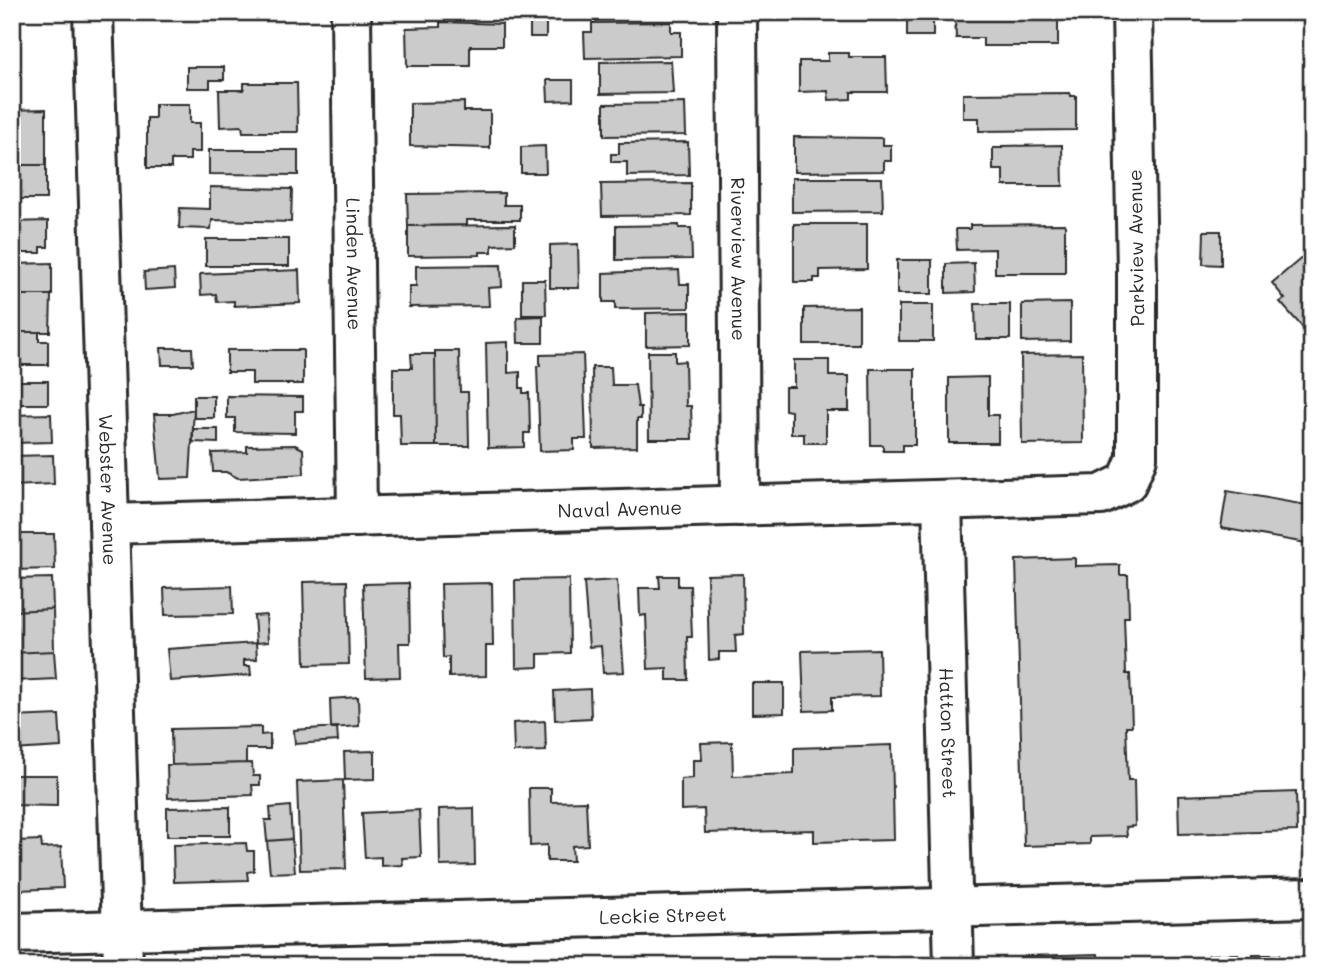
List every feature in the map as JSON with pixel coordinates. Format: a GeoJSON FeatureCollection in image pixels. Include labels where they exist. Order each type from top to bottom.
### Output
{"type":"FeatureCollection","features":[{"type":"Feature","properties":{"kind":"street","name":"Webster Avenue"},"geometry":{"type":"LineString","coordinates":[[93,12],[123,949]]}},
{"type":"Feature","properties":{"kind":"street","name":"Linden Avenue"},"geometry":{"type":"LineString","coordinates":[[351,12],[358,517]]}},
{"type":"Feature","properties":{"kind":"street","name":"Riverview Avenue"},"geometry":{"type":"LineString","coordinates":[[737,12],[740,506]]}},
{"type":"Feature","properties":{"kind":"street","name":"Parkview Avenue"},"geometry":{"type":"LineString","coordinates":[[1127,482],[1137,458],[1132,12]]}},
{"type":"Feature","properties":{"kind":"street","name":"Naval Avenue"},"geometry":{"type":"LineString","coordinates":[[109,524],[1101,495],[1127,482]]}},
{"type":"Feature","properties":{"kind":"street","name":"Hatton Street"},"geometry":{"type":"LineString","coordinates":[[942,500],[954,966]]}},
{"type":"Feature","properties":{"kind":"street","name":"Leckie Street"},"geometry":{"type":"LineString","coordinates":[[12,933],[123,949],[952,908],[1312,898]]}},
{"type":"Feature","properties":{"kind":"building"},"geometry":{"type":"Polygon","coordinates":[[[546,12],[576,12],[576,20],[546,21],[546,12]]]}},
{"type":"Feature","properties":{"kind":"building"},"geometry":{"type":"Polygon","coordinates":[[[825,12],[862,12],[862,15],[825,15],[825,12]]]}},
{"type":"Feature","properties":{"kind":"building"},"geometry":{"type":"Polygon","coordinates":[[[955,16],[1058,17],[1058,46],[983,46],[983,38],[956,38],[955,16]]]}},
{"type":"Feature","properties":{"kind":"building"},"geometry":{"type":"Polygon","coordinates":[[[933,19],[933,36],[907,36],[907,20],[933,19]]]}},
{"type":"Feature","properties":{"kind":"building"},"geometry":{"type":"Polygon","coordinates":[[[530,21],[546,21],[546,37],[530,37],[530,21]]]}},
{"type":"Feature","properties":{"kind":"building"},"geometry":{"type":"Polygon","coordinates":[[[440,22],[502,24],[502,46],[470,46],[470,66],[407,66],[406,28],[440,27],[440,22]]]}},
{"type":"Feature","properties":{"kind":"building"},"geometry":{"type":"Polygon","coordinates":[[[671,22],[671,32],[681,32],[681,56],[585,58],[584,32],[592,32],[592,23],[671,22]]]}},
{"type":"Feature","properties":{"kind":"building"},"geometry":{"type":"Polygon","coordinates":[[[828,53],[849,53],[849,57],[886,57],[887,92],[851,92],[851,99],[829,100],[828,91],[799,92],[799,61],[828,61],[828,53]]]}},
{"type":"Feature","properties":{"kind":"building"},"geometry":{"type":"Polygon","coordinates":[[[671,61],[673,93],[600,94],[600,62],[671,61]]]}},
{"type":"Feature","properties":{"kind":"building"},"geometry":{"type":"Polygon","coordinates":[[[187,67],[224,67],[224,80],[210,80],[210,88],[187,88],[187,67]]]}},
{"type":"Feature","properties":{"kind":"building"},"geometry":{"type":"Polygon","coordinates":[[[547,80],[573,80],[573,100],[548,101],[547,80]]]}},
{"type":"Feature","properties":{"kind":"building"},"geometry":{"type":"Polygon","coordinates":[[[244,83],[297,83],[298,132],[243,132],[242,126],[220,127],[219,90],[244,90],[244,83]]]}},
{"type":"Feature","properties":{"kind":"building"},"geometry":{"type":"Polygon","coordinates":[[[1070,93],[1070,96],[1076,96],[1076,130],[979,131],[979,118],[963,118],[963,94],[1070,93]]]}},
{"type":"Feature","properties":{"kind":"building"},"geometry":{"type":"Polygon","coordinates":[[[464,102],[464,111],[490,111],[490,148],[410,146],[410,103],[464,102]]]}},
{"type":"Feature","properties":{"kind":"building"},"geometry":{"type":"Polygon","coordinates":[[[685,103],[686,135],[604,136],[604,104],[685,103]]]}},
{"type":"Feature","properties":{"kind":"building"},"geometry":{"type":"Polygon","coordinates":[[[155,104],[190,104],[190,123],[200,123],[200,152],[190,152],[190,160],[171,160],[171,168],[147,168],[147,118],[155,118],[155,104]]]}},
{"type":"Feature","properties":{"kind":"building"},"geometry":{"type":"Polygon","coordinates":[[[46,109],[46,165],[12,165],[12,110],[46,109]]]}},
{"type":"Feature","properties":{"kind":"building"},"geometry":{"type":"Polygon","coordinates":[[[794,137],[883,138],[883,145],[891,145],[891,161],[884,161],[884,171],[794,172],[794,137]]]}},
{"type":"Feature","properties":{"kind":"building"},"geometry":{"type":"Polygon","coordinates":[[[688,142],[689,175],[627,176],[627,162],[611,162],[611,154],[619,154],[619,143],[688,142]]]}},
{"type":"Feature","properties":{"kind":"building"},"geometry":{"type":"Polygon","coordinates":[[[1062,145],[1063,186],[1003,186],[1003,170],[993,170],[993,148],[1062,145]]]}},
{"type":"Feature","properties":{"kind":"building"},"geometry":{"type":"Polygon","coordinates":[[[545,146],[546,173],[521,173],[521,147],[545,146]]]}},
{"type":"Feature","properties":{"kind":"building"},"geometry":{"type":"Polygon","coordinates":[[[209,150],[298,150],[298,175],[209,174],[209,150]]]}},
{"type":"Feature","properties":{"kind":"building"},"geometry":{"type":"Polygon","coordinates":[[[12,165],[46,165],[46,199],[12,199],[12,165]]]}},
{"type":"Feature","properties":{"kind":"building"},"geometry":{"type":"Polygon","coordinates":[[[792,178],[882,178],[883,211],[792,212],[792,178]]]}},
{"type":"Feature","properties":{"kind":"building"},"geometry":{"type":"Polygon","coordinates":[[[691,183],[691,215],[602,216],[601,184],[691,183]]]}},
{"type":"Feature","properties":{"kind":"building"},"geometry":{"type":"Polygon","coordinates":[[[210,187],[292,189],[291,222],[212,220],[211,229],[179,228],[180,208],[210,209],[210,187]]]}},
{"type":"Feature","properties":{"kind":"building"},"geometry":{"type":"Polygon","coordinates":[[[504,193],[504,205],[520,205],[520,220],[467,220],[467,225],[408,226],[407,194],[504,193]]]}},
{"type":"Feature","properties":{"kind":"building"},"geometry":{"type":"Polygon","coordinates":[[[48,221],[48,247],[41,247],[41,253],[12,253],[12,222],[48,221]]]}},
{"type":"Feature","properties":{"kind":"building"},"geometry":{"type":"Polygon","coordinates":[[[794,224],[867,224],[867,269],[820,270],[820,278],[814,278],[814,282],[794,282],[794,224]]]}},
{"type":"Feature","properties":{"kind":"building"},"geometry":{"type":"Polygon","coordinates":[[[1065,224],[1065,273],[995,273],[995,249],[957,250],[956,229],[970,229],[970,225],[1065,224]]]}},
{"type":"Feature","properties":{"kind":"building"},"geometry":{"type":"Polygon","coordinates":[[[515,225],[515,244],[492,245],[492,252],[480,252],[480,255],[408,256],[408,226],[515,225]]]}},
{"type":"Feature","properties":{"kind":"building"},"geometry":{"type":"Polygon","coordinates":[[[679,225],[679,228],[691,228],[692,259],[616,260],[616,226],[679,225]]]}},
{"type":"Feature","properties":{"kind":"building"},"geometry":{"type":"Polygon","coordinates":[[[1204,231],[1221,231],[1221,265],[1203,264],[1204,231]]]}},
{"type":"Feature","properties":{"kind":"building"},"geometry":{"type":"Polygon","coordinates":[[[206,239],[289,239],[289,266],[206,266],[206,239]]]}},
{"type":"Feature","properties":{"kind":"building"},"geometry":{"type":"Polygon","coordinates":[[[578,244],[579,288],[550,288],[550,245],[578,244]]]}},
{"type":"Feature","properties":{"kind":"building"},"geometry":{"type":"Polygon","coordinates":[[[1311,250],[1312,338],[1280,302],[1285,299],[1272,283],[1311,250]]]}},
{"type":"Feature","properties":{"kind":"building"},"geometry":{"type":"Polygon","coordinates":[[[897,260],[932,260],[932,294],[897,294],[897,260]]]}},
{"type":"Feature","properties":{"kind":"building"},"geometry":{"type":"Polygon","coordinates":[[[52,263],[52,295],[12,295],[12,264],[52,263]]]}},
{"type":"Feature","properties":{"kind":"building"},"geometry":{"type":"Polygon","coordinates":[[[974,263],[975,292],[946,293],[946,264],[974,263]]]}},
{"type":"Feature","properties":{"kind":"building"},"geometry":{"type":"Polygon","coordinates":[[[501,265],[502,287],[488,288],[489,306],[409,307],[409,286],[416,286],[416,266],[501,265]]]}},
{"type":"Feature","properties":{"kind":"building"},"geometry":{"type":"Polygon","coordinates":[[[174,270],[175,288],[145,290],[144,272],[174,270]]]}},
{"type":"Feature","properties":{"kind":"building"},"geometry":{"type":"Polygon","coordinates":[[[299,270],[300,303],[234,306],[234,301],[217,302],[216,294],[201,295],[200,274],[299,270]]]}},
{"type":"Feature","properties":{"kind":"building"},"geometry":{"type":"Polygon","coordinates":[[[679,270],[680,284],[689,284],[689,308],[615,309],[615,302],[603,302],[603,273],[679,270]]]}},
{"type":"Feature","properties":{"kind":"building"},"geometry":{"type":"Polygon","coordinates":[[[522,280],[545,280],[546,315],[522,315],[522,280]]]}},
{"type":"Feature","properties":{"kind":"building"},"geometry":{"type":"Polygon","coordinates":[[[12,295],[51,295],[50,332],[12,332],[12,295]]]}},
{"type":"Feature","properties":{"kind":"building"},"geometry":{"type":"Polygon","coordinates":[[[1070,303],[1070,341],[1022,342],[1022,304],[1070,303]]]}},
{"type":"Feature","properties":{"kind":"building"},"geometry":{"type":"Polygon","coordinates":[[[975,304],[1010,304],[1010,339],[976,339],[975,304]]]}},
{"type":"Feature","properties":{"kind":"building"},"geometry":{"type":"Polygon","coordinates":[[[899,305],[933,305],[933,341],[899,341],[899,305]]]}},
{"type":"Feature","properties":{"kind":"building"},"geometry":{"type":"Polygon","coordinates":[[[859,307],[859,344],[804,344],[804,308],[859,307]]]}},
{"type":"Feature","properties":{"kind":"building"},"geometry":{"type":"Polygon","coordinates":[[[690,312],[690,345],[646,346],[646,313],[690,312]]]}},
{"type":"Feature","properties":{"kind":"building"},"geometry":{"type":"Polygon","coordinates":[[[543,316],[543,343],[518,343],[517,317],[543,316]]]}},
{"type":"Feature","properties":{"kind":"building"},"geometry":{"type":"Polygon","coordinates":[[[12,332],[39,332],[39,341],[48,341],[48,365],[12,365],[12,332]]]}},
{"type":"Feature","properties":{"kind":"building"},"geometry":{"type":"Polygon","coordinates":[[[508,342],[508,373],[520,372],[520,388],[523,388],[523,393],[529,393],[530,433],[524,433],[524,447],[488,448],[486,343],[508,342]]]}},
{"type":"Feature","properties":{"kind":"building"},"geometry":{"type":"Polygon","coordinates":[[[161,348],[192,348],[193,365],[162,365],[161,348]]]}},
{"type":"Feature","properties":{"kind":"building"},"geometry":{"type":"Polygon","coordinates":[[[227,350],[303,350],[303,384],[252,384],[252,372],[227,372],[227,350]]]}},
{"type":"Feature","properties":{"kind":"building"},"geometry":{"type":"Polygon","coordinates":[[[435,351],[459,351],[460,392],[468,392],[469,446],[436,446],[435,351]]]}},
{"type":"Feature","properties":{"kind":"building"},"geometry":{"type":"Polygon","coordinates":[[[648,352],[675,352],[675,362],[685,361],[686,406],[691,406],[692,439],[649,439],[648,352]]]}},
{"type":"Feature","properties":{"kind":"building"},"geometry":{"type":"Polygon","coordinates":[[[411,354],[435,354],[436,446],[401,446],[400,414],[393,414],[393,368],[412,368],[411,354]]]}},
{"type":"Feature","properties":{"kind":"building"},"geometry":{"type":"Polygon","coordinates":[[[583,354],[586,439],[574,439],[574,450],[540,451],[537,366],[540,366],[540,355],[583,354]]]}},
{"type":"Feature","properties":{"kind":"building"},"geometry":{"type":"Polygon","coordinates":[[[1082,354],[1083,443],[1022,444],[1021,355],[1082,354]]]}},
{"type":"Feature","properties":{"kind":"building"},"geometry":{"type":"Polygon","coordinates":[[[794,360],[829,360],[829,376],[849,376],[849,411],[826,411],[826,443],[804,443],[804,434],[791,434],[791,411],[785,410],[785,387],[794,387],[794,360]]]}},
{"type":"Feature","properties":{"kind":"building"},"geometry":{"type":"Polygon","coordinates":[[[592,367],[611,367],[612,385],[635,385],[638,407],[641,407],[641,419],[637,419],[637,447],[593,448],[592,367]]]}},
{"type":"Feature","properties":{"kind":"building"},"geometry":{"type":"Polygon","coordinates":[[[870,369],[915,369],[915,445],[903,445],[903,451],[883,451],[883,445],[871,445],[870,369]]]}},
{"type":"Feature","properties":{"kind":"building"},"geometry":{"type":"Polygon","coordinates":[[[988,377],[988,415],[998,415],[998,443],[949,443],[949,378],[988,377]]]}},
{"type":"Feature","properties":{"kind":"building"},"geometry":{"type":"Polygon","coordinates":[[[12,381],[48,381],[48,404],[12,404],[12,381]]]}},
{"type":"Feature","properties":{"kind":"building"},"geometry":{"type":"Polygon","coordinates":[[[194,396],[214,396],[214,418],[194,418],[194,396]]]}},
{"type":"Feature","properties":{"kind":"building"},"geometry":{"type":"Polygon","coordinates":[[[227,396],[303,397],[303,411],[295,411],[295,433],[235,432],[235,418],[227,418],[227,396]]]}},
{"type":"Feature","properties":{"kind":"building"},"geometry":{"type":"Polygon","coordinates":[[[194,409],[190,478],[160,479],[154,414],[173,414],[194,409]]]}},
{"type":"Feature","properties":{"kind":"building"},"geometry":{"type":"Polygon","coordinates":[[[51,414],[52,442],[12,443],[12,415],[51,414]]]}},
{"type":"Feature","properties":{"kind":"building"},"geometry":{"type":"Polygon","coordinates":[[[193,429],[218,429],[218,443],[193,442],[193,429]]]}},
{"type":"Feature","properties":{"kind":"building"},"geometry":{"type":"Polygon","coordinates":[[[295,445],[303,449],[304,474],[238,478],[226,472],[213,472],[212,453],[247,452],[247,446],[295,445]]]}},
{"type":"Feature","properties":{"kind":"building"},"geometry":{"type":"Polygon","coordinates":[[[53,455],[54,484],[12,486],[12,456],[53,455]]]}},
{"type":"Feature","properties":{"kind":"building"},"geometry":{"type":"Polygon","coordinates":[[[1227,491],[1312,506],[1312,544],[1221,528],[1227,491]]]}},
{"type":"Feature","properties":{"kind":"building"},"geometry":{"type":"Polygon","coordinates":[[[12,534],[54,534],[55,569],[12,570],[12,534]]]}},
{"type":"Feature","properties":{"kind":"building"},"geometry":{"type":"Polygon","coordinates":[[[1075,558],[1075,566],[1120,565],[1120,575],[1128,575],[1129,617],[1124,617],[1126,674],[1130,674],[1132,726],[1126,726],[1128,780],[1134,780],[1135,826],[1126,827],[1127,836],[1090,837],[1090,844],[1024,846],[1016,560],[1075,558]]]}},
{"type":"Feature","properties":{"kind":"building"},"geometry":{"type":"Polygon","coordinates":[[[743,574],[744,634],[735,635],[736,652],[719,652],[719,659],[709,660],[707,575],[743,574]]]}},
{"type":"Feature","properties":{"kind":"building"},"geometry":{"type":"Polygon","coordinates":[[[659,576],[678,576],[678,586],[690,586],[692,637],[687,637],[688,680],[667,680],[667,668],[648,669],[646,615],[640,616],[639,588],[660,588],[659,576]]]}},
{"type":"Feature","properties":{"kind":"building"},"geometry":{"type":"Polygon","coordinates":[[[52,578],[53,609],[12,611],[12,579],[52,578]]]}},
{"type":"Feature","properties":{"kind":"building"},"geometry":{"type":"Polygon","coordinates":[[[569,579],[570,653],[538,654],[538,667],[516,668],[515,580],[569,579]]]}},
{"type":"Feature","properties":{"kind":"building"},"geometry":{"type":"Polygon","coordinates":[[[617,580],[624,672],[603,673],[601,646],[589,647],[584,582],[617,580]]]}},
{"type":"Feature","properties":{"kind":"building"},"geometry":{"type":"Polygon","coordinates":[[[347,581],[349,664],[305,665],[303,582],[347,581]]]}},
{"type":"Feature","properties":{"kind":"building"},"geometry":{"type":"Polygon","coordinates":[[[409,583],[410,643],[399,643],[400,677],[366,678],[363,584],[409,583]]]}},
{"type":"Feature","properties":{"kind":"building"},"geometry":{"type":"Polygon","coordinates":[[[492,583],[493,646],[486,646],[486,676],[449,677],[449,657],[443,658],[441,584],[492,583]]]}},
{"type":"Feature","properties":{"kind":"building"},"geometry":{"type":"Polygon","coordinates":[[[232,586],[233,614],[165,615],[164,588],[232,586]]]}},
{"type":"Feature","properties":{"kind":"building"},"geometry":{"type":"Polygon","coordinates":[[[53,609],[54,651],[12,653],[12,611],[53,609]]]}},
{"type":"Feature","properties":{"kind":"building"},"geometry":{"type":"Polygon","coordinates":[[[266,615],[268,642],[256,643],[254,616],[266,615]]]}},
{"type":"Feature","properties":{"kind":"building"},"geometry":{"type":"Polygon","coordinates":[[[256,643],[257,659],[244,660],[244,666],[250,666],[251,675],[170,681],[167,649],[256,643]]]}},
{"type":"Feature","properties":{"kind":"building"},"geometry":{"type":"Polygon","coordinates":[[[879,649],[880,696],[832,697],[832,710],[804,711],[802,651],[879,649]]]}},
{"type":"Feature","properties":{"kind":"building"},"geometry":{"type":"Polygon","coordinates":[[[54,651],[56,679],[12,681],[12,653],[54,651]]]}},
{"type":"Feature","properties":{"kind":"building"},"geometry":{"type":"Polygon","coordinates":[[[752,683],[784,683],[784,713],[752,714],[752,683]]]}},
{"type":"Feature","properties":{"kind":"building"},"geometry":{"type":"Polygon","coordinates":[[[590,689],[591,718],[555,720],[554,691],[590,689]]]}},
{"type":"Feature","properties":{"kind":"building"},"geometry":{"type":"Polygon","coordinates":[[[358,697],[359,726],[331,728],[330,699],[358,697]]]}},
{"type":"Feature","properties":{"kind":"building"},"geometry":{"type":"Polygon","coordinates":[[[59,715],[61,747],[12,750],[12,717],[59,715]]]}},
{"type":"Feature","properties":{"kind":"building"},"geometry":{"type":"Polygon","coordinates":[[[545,721],[546,751],[514,752],[513,723],[545,721]]]}},
{"type":"Feature","properties":{"kind":"building"},"geometry":{"type":"Polygon","coordinates":[[[261,727],[261,735],[270,734],[270,749],[246,749],[246,763],[172,765],[171,729],[261,727]]]}},
{"type":"Feature","properties":{"kind":"building"},"geometry":{"type":"Polygon","coordinates":[[[337,727],[338,741],[295,744],[294,730],[337,727]]]}},
{"type":"Feature","properties":{"kind":"building"},"geometry":{"type":"Polygon","coordinates":[[[732,742],[733,776],[794,774],[794,748],[892,745],[894,840],[814,842],[814,830],[705,833],[704,809],[681,810],[681,779],[693,778],[693,760],[702,760],[701,743],[732,742]]]}},
{"type":"Feature","properties":{"kind":"building"},"geometry":{"type":"Polygon","coordinates":[[[375,751],[375,779],[345,780],[344,752],[375,751]]]}},
{"type":"Feature","properties":{"kind":"building"},"geometry":{"type":"Polygon","coordinates":[[[252,763],[253,776],[260,776],[260,785],[252,785],[253,795],[168,798],[167,765],[252,763]]]}},
{"type":"Feature","properties":{"kind":"building"},"geometry":{"type":"Polygon","coordinates":[[[12,775],[57,775],[57,806],[12,805],[12,775]]]}},
{"type":"Feature","properties":{"kind":"building"},"geometry":{"type":"Polygon","coordinates":[[[343,780],[346,869],[300,870],[297,782],[343,780]]]}},
{"type":"Feature","properties":{"kind":"building"},"geometry":{"type":"Polygon","coordinates":[[[529,788],[551,788],[551,802],[586,801],[588,845],[572,846],[573,861],[547,861],[547,845],[530,846],[529,788]]]}},
{"type":"Feature","properties":{"kind":"building"},"geometry":{"type":"Polygon","coordinates":[[[1296,792],[1297,831],[1179,834],[1178,796],[1296,792]]]}},
{"type":"Feature","properties":{"kind":"building"},"geometry":{"type":"Polygon","coordinates":[[[290,806],[292,839],[267,841],[265,820],[271,820],[270,808],[290,806]]]}},
{"type":"Feature","properties":{"kind":"building"},"geometry":{"type":"Polygon","coordinates":[[[230,807],[230,836],[167,836],[167,808],[230,807]]]}},
{"type":"Feature","properties":{"kind":"building"},"geometry":{"type":"Polygon","coordinates":[[[474,808],[475,865],[440,866],[439,809],[474,808]]]}},
{"type":"Feature","properties":{"kind":"building"},"geometry":{"type":"Polygon","coordinates":[[[419,810],[421,857],[402,858],[403,865],[381,866],[381,857],[365,858],[362,813],[419,810]]]}},
{"type":"Feature","properties":{"kind":"building"},"geometry":{"type":"Polygon","coordinates":[[[292,839],[295,872],[270,873],[267,841],[292,839]]]}},
{"type":"Feature","properties":{"kind":"building"},"geometry":{"type":"Polygon","coordinates":[[[41,840],[42,848],[61,847],[63,888],[19,890],[19,882],[12,882],[12,850],[17,850],[17,841],[41,840]]]}},
{"type":"Feature","properties":{"kind":"building"},"geometry":{"type":"Polygon","coordinates":[[[246,843],[247,851],[254,851],[254,871],[247,872],[248,880],[174,882],[173,845],[246,843]]]}},
{"type":"Feature","properties":{"kind":"building"},"geometry":{"type":"Polygon","coordinates":[[[1098,954],[1099,966],[1025,966],[1025,956],[1098,954]]]}},
{"type":"Feature","properties":{"kind":"building"},"geometry":{"type":"Polygon","coordinates":[[[1238,954],[1239,965],[1242,966],[1208,966],[1209,955],[1238,954]]]}},
{"type":"Feature","properties":{"kind":"building"},"geometry":{"type":"Polygon","coordinates":[[[1253,955],[1279,955],[1279,963],[1282,963],[1282,966],[1250,966],[1253,964],[1253,955]]]}},
{"type":"Feature","properties":{"kind":"building"},"geometry":{"type":"Polygon","coordinates":[[[302,961],[302,966],[238,966],[238,962],[302,961]]]}}]}
